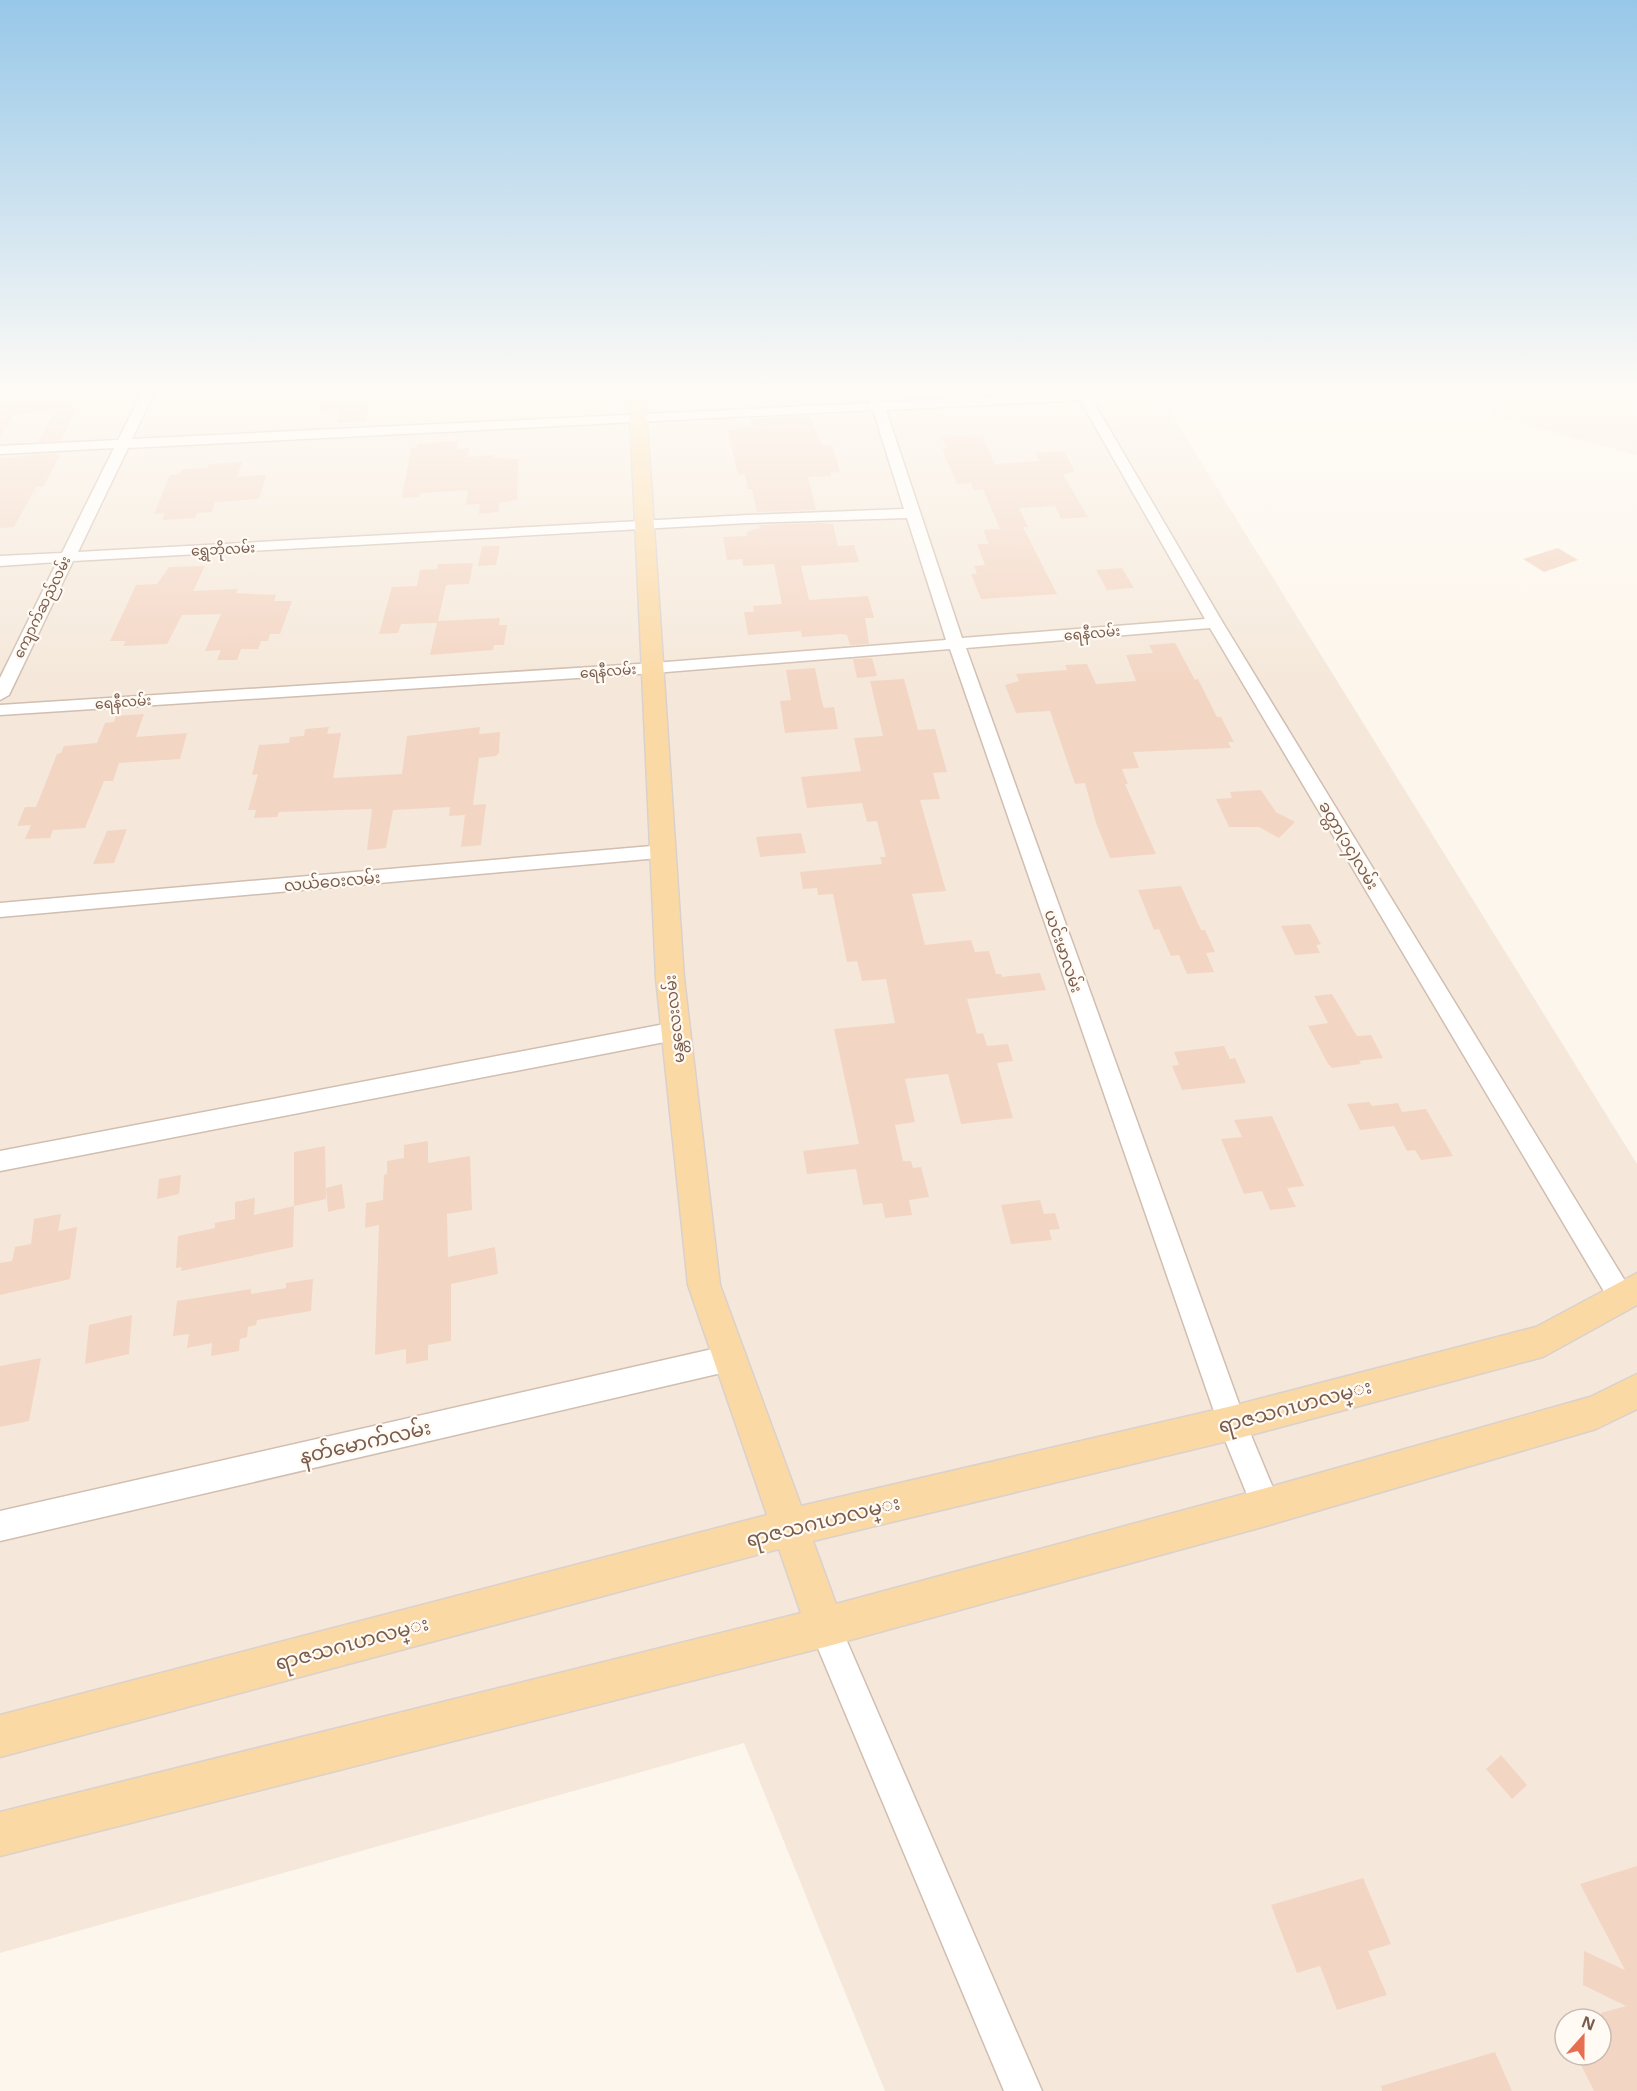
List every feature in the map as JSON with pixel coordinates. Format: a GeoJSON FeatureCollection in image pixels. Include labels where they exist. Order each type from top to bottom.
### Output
{"type":"FeatureCollection","features":[{"type":"Feature","properties":{"kind":"main road","name":"မန္တလေးလမ်း"},"geometry":{"type":"LineString","coordinates":[[644,489],[669,978],[704,1285],[792,1527],[825,1627]]}},
{"type":"Feature","properties":{"kind":"main road","name":"ရာဇသဂၤဟလမ္း"},"geometry":{"type":"LineString","coordinates":[[0,1736],[792,1527],[1232,1423],[1543,1341],[1629,1292]]}},
{"type":"Feature","properties":{"kind":"main road"},"geometry":{"type":"LineString","coordinates":[[0,1834],[825,1627],[1266,1507],[1596,1412],[1637,1391]]}},
{"type":"Feature","properties":{"kind":"street","name":"ကျောက်ဆည်လမ်း"},"geometry":{"type":"LineString","coordinates":[[0,695],[100,489]]}},
{"type":"Feature","properties":{"kind":"street","name":"ယင်းမာလမ်း"},"geometry":{"type":"LineString","coordinates":[[905,489],[956,644],[1232,1423],[1266,1507]]}},
{"type":"Feature","properties":{"kind":"street","name":"ခတ္တာ(၁၄)လမ်း"},"geometry":{"type":"LineString","coordinates":[[1137,489],[1215,623],[1629,1292]]}},
{"type":"Feature","properties":{"kind":"street","name":"ရွှေဘိုလမ်း"},"geometry":{"type":"LineString","coordinates":[[0,561],[647,527],[748,519],[913,513]]}},
{"type":"Feature","properties":{"kind":"street","name":"ရေနီလမ်း"},"geometry":{"type":"LineString","coordinates":[[0,710],[654,668],[1215,623]]}},
{"type":"Feature","properties":{"kind":"street","name":"လယ်ဝေးလမ်း"},"geometry":{"type":"LineString","coordinates":[[0,910],[663,852]]}},
{"type":"Feature","properties":{"kind":"street"},"geometry":{"type":"LineString","coordinates":[[0,1161],[675,1031]]}},
{"type":"Feature","properties":{"kind":"street","name":"နတ်မောက်လမ်း"},"geometry":{"type":"LineString","coordinates":[[0,1526],[730,1358]]}},
{"type":"Feature","properties":{"kind":"street"},"geometry":{"type":"LineString","coordinates":[[825,1627],[1023,2091]]}},
{"type":"Feature","properties":{"kind":"shaded area"},"geometry":{"type":"Polygon","coordinates":[[[0,489],[1218,489],[1637,1164],[1637,2091],[885,2091],[744,1743],[0,1953],[0,489]]]}},
{"type":"Feature","properties":{"kind":"building"},"geometry":{"type":"Polygon","coordinates":[[[0,489],[35,489],[14,527],[0,528],[0,489]]]}},
{"type":"Feature","properties":{"kind":"building"},"geometry":{"type":"Polygon","coordinates":[[[164,489],[262,489],[259,499],[215,502],[212,512],[197,513],[195,518],[162,520],[165,513],[154,514],[164,489]]]}},
{"type":"Feature","properties":{"kind":"building"},"geometry":{"type":"Polygon","coordinates":[[[404,489],[517,489],[517,500],[499,503],[498,512],[479,514],[480,504],[466,505],[468,490],[420,493],[419,497],[402,498],[404,489]]]}},
{"type":"Feature","properties":{"kind":"building"},"geometry":{"type":"Polygon","coordinates":[[[748,489],[811,489],[816,510],[757,512],[752,489],[748,489]]]}},
{"type":"Feature","properties":{"kind":"building"},"geometry":{"type":"Polygon","coordinates":[[[973,489],[1071,489],[1088,517],[1061,519],[1055,506],[1019,508],[1028,527],[1023,527],[1057,594],[981,599],[971,574],[977,574],[974,566],[985,565],[977,544],[989,544],[983,530],[1000,529],[983,489],[973,489]]]}},
{"type":"Feature","properties":{"kind":"building"},"geometry":{"type":"Polygon","coordinates":[[[833,524],[838,546],[854,545],[859,562],[801,566],[809,600],[868,596],[874,618],[865,618],[869,644],[850,645],[847,635],[842,634],[802,637],[801,631],[748,635],[744,612],[754,612],[753,606],[782,604],[774,564],[743,566],[742,559],[727,560],[723,537],[747,536],[747,532],[760,528],[759,525],[833,524]]]}},
{"type":"Feature","properties":{"kind":"building"},"geometry":{"type":"Polygon","coordinates":[[[482,546],[500,546],[496,565],[478,566],[482,546]]]}},
{"type":"Feature","properties":{"kind":"building"},"geometry":{"type":"Polygon","coordinates":[[[1558,548],[1578,560],[1544,572],[1523,559],[1558,548]]]}},
{"type":"Feature","properties":{"kind":"building"},"geometry":{"type":"Polygon","coordinates":[[[473,563],[469,584],[446,585],[438,621],[500,618],[499,625],[507,625],[504,645],[494,645],[493,650],[430,655],[437,623],[401,624],[398,633],[379,634],[392,587],[417,586],[420,570],[437,569],[438,564],[473,563]]]}},
{"type":"Feature","properties":{"kind":"building"},"geometry":{"type":"Polygon","coordinates":[[[205,566],[193,591],[238,589],[236,593],[276,595],[274,601],[292,601],[280,634],[270,634],[268,641],[261,641],[258,649],[241,649],[237,660],[217,660],[221,650],[205,651],[221,614],[182,615],[167,644],[123,646],[126,641],[110,641],[136,585],[157,584],[169,567],[205,566]]]}},
{"type":"Feature","properties":{"kind":"building"},"geometry":{"type":"Polygon","coordinates":[[[1122,568],[1134,588],[1107,590],[1096,570],[1122,568]]]}},
{"type":"Feature","properties":{"kind":"building"},"geometry":{"type":"Polygon","coordinates":[[[1175,643],[1195,680],[1198,679],[1217,717],[1221,717],[1234,742],[1228,742],[1231,748],[1133,752],[1139,768],[1122,769],[1128,784],[1125,784],[1156,854],[1110,858],[1096,823],[1085,783],[1075,784],[1050,711],[1016,713],[1005,685],[1019,681],[1016,674],[1067,670],[1065,665],[1087,664],[1096,684],[1136,681],[1126,655],[1153,653],[1149,645],[1175,643]]]}},
{"type":"Feature","properties":{"kind":"building"},"geometry":{"type":"Polygon","coordinates":[[[872,658],[877,676],[857,678],[853,659],[872,658]]]}},
{"type":"Feature","properties":{"kind":"building"},"geometry":{"type":"Polygon","coordinates":[[[815,668],[824,708],[834,707],[838,729],[785,733],[780,701],[791,700],[786,670],[815,668]]]}},
{"type":"Feature","properties":{"kind":"building"},"geometry":{"type":"Polygon","coordinates":[[[904,679],[918,730],[935,729],[947,772],[933,773],[940,799],[920,800],[946,891],[912,894],[925,945],[971,940],[975,952],[989,951],[996,974],[1001,974],[1002,977],[1040,973],[1046,990],[967,999],[977,1034],[983,1033],[987,1046],[1008,1044],[1013,1061],[997,1063],[1013,1118],[961,1124],[948,1074],[905,1079],[915,1122],[895,1125],[903,1161],[911,1161],[913,1168],[921,1167],[929,1197],[909,1200],[912,1215],[885,1218],[882,1203],[863,1205],[856,1169],[807,1174],[803,1151],[859,1144],[834,1029],[895,1023],[886,979],[862,981],[857,961],[847,962],[833,894],[818,895],[817,888],[803,889],[800,872],[882,864],[880,857],[886,857],[877,821],[867,822],[862,803],[807,808],[801,777],[861,771],[854,738],[883,736],[870,681],[904,679]]]}},
{"type":"Feature","properties":{"kind":"building"},"geometry":{"type":"Polygon","coordinates":[[[144,714],[136,737],[187,733],[180,759],[119,763],[113,781],[104,781],[85,828],[53,830],[50,838],[25,839],[31,825],[17,826],[25,807],[36,807],[57,754],[61,753],[64,746],[97,743],[105,723],[114,722],[116,716],[144,714]]]}},
{"type":"Feature","properties":{"kind":"building"},"geometry":{"type":"Polygon","coordinates":[[[329,727],[327,734],[341,733],[333,778],[402,774],[407,736],[480,727],[479,734],[500,732],[499,753],[496,756],[479,758],[473,805],[486,804],[481,845],[461,847],[465,815],[449,816],[450,807],[393,810],[386,848],[367,850],[372,809],[279,812],[277,817],[254,818],[256,810],[248,810],[258,774],[252,775],[259,745],[289,743],[290,737],[304,736],[305,729],[329,727]]]}},
{"type":"Feature","properties":{"kind":"building"},"geometry":{"type":"Polygon","coordinates":[[[1261,790],[1276,812],[1295,822],[1279,838],[1259,827],[1229,827],[1216,799],[1232,798],[1230,792],[1261,790]]]}},
{"type":"Feature","properties":{"kind":"building"},"geometry":{"type":"Polygon","coordinates":[[[127,829],[114,863],[93,864],[107,831],[127,829]]]}},
{"type":"Feature","properties":{"kind":"building"},"geometry":{"type":"Polygon","coordinates":[[[801,833],[806,853],[760,857],[756,837],[801,833]]]}},
{"type":"Feature","properties":{"kind":"building"},"geometry":{"type":"Polygon","coordinates":[[[1181,886],[1201,930],[1205,930],[1215,952],[1206,953],[1214,972],[1187,974],[1179,955],[1171,956],[1159,929],[1154,930],[1138,890],[1181,886]]]}},
{"type":"Feature","properties":{"kind":"building"},"geometry":{"type":"Polygon","coordinates":[[[1310,924],[1321,944],[1316,945],[1320,953],[1295,955],[1281,926],[1310,924]]]}},
{"type":"Feature","properties":{"kind":"building"},"geometry":{"type":"Polygon","coordinates":[[[1332,994],[1357,1036],[1371,1035],[1383,1058],[1332,1068],[1328,1064],[1308,1026],[1328,1023],[1314,996],[1332,994]]]}},
{"type":"Feature","properties":{"kind":"building"},"geometry":{"type":"Polygon","coordinates":[[[1224,1046],[1230,1059],[1235,1058],[1246,1083],[1182,1090],[1172,1066],[1179,1065],[1174,1052],[1224,1046]]]}},
{"type":"Feature","properties":{"kind":"building"},"geometry":{"type":"Polygon","coordinates":[[[1369,1102],[1372,1106],[1398,1103],[1402,1112],[1426,1109],[1453,1156],[1421,1160],[1415,1150],[1407,1151],[1394,1126],[1360,1130],[1347,1104],[1369,1102]]]}},
{"type":"Feature","properties":{"kind":"building"},"geometry":{"type":"Polygon","coordinates":[[[1272,1116],[1304,1186],[1287,1188],[1296,1207],[1270,1210],[1262,1191],[1244,1194],[1221,1139],[1242,1137],[1234,1120],[1272,1116]]]}},
{"type":"Feature","properties":{"kind":"building"},"geometry":{"type":"Polygon","coordinates":[[[428,1141],[428,1163],[470,1156],[472,1210],[447,1214],[448,1257],[495,1247],[498,1274],[451,1284],[451,1341],[428,1345],[428,1360],[406,1364],[406,1349],[375,1355],[379,1225],[365,1228],[366,1203],[383,1200],[387,1161],[404,1158],[404,1145],[428,1141]]]}},
{"type":"Feature","properties":{"kind":"building"},"geometry":{"type":"Polygon","coordinates":[[[325,1146],[326,1199],[294,1206],[294,1152],[325,1146]]]}},
{"type":"Feature","properties":{"kind":"building"},"geometry":{"type":"Polygon","coordinates":[[[181,1175],[179,1194],[157,1199],[159,1179],[181,1175]]]}},
{"type":"Feature","properties":{"kind":"building"},"geometry":{"type":"Polygon","coordinates":[[[342,1184],[345,1208],[328,1212],[326,1188],[342,1184]]]}},
{"type":"Feature","properties":{"kind":"building"},"geometry":{"type":"Polygon","coordinates":[[[255,1198],[254,1215],[294,1206],[293,1247],[181,1271],[182,1267],[176,1268],[178,1236],[215,1228],[215,1223],[235,1219],[235,1202],[255,1198]]]}},
{"type":"Feature","properties":{"kind":"building"},"geometry":{"type":"Polygon","coordinates":[[[1040,1200],[1044,1214],[1055,1213],[1060,1229],[1049,1230],[1052,1240],[1011,1244],[1001,1205],[1040,1200]]]}},
{"type":"Feature","properties":{"kind":"building"},"geometry":{"type":"Polygon","coordinates":[[[61,1214],[58,1231],[77,1227],[70,1279],[0,1295],[0,1263],[12,1261],[15,1247],[31,1244],[34,1219],[61,1214]]]}},
{"type":"Feature","properties":{"kind":"building"},"geometry":{"type":"Polygon","coordinates":[[[313,1279],[311,1311],[257,1320],[256,1325],[248,1327],[247,1337],[240,1339],[239,1351],[211,1356],[212,1343],[187,1348],[189,1334],[173,1336],[177,1301],[251,1289],[251,1294],[286,1288],[286,1283],[313,1279]]]}},
{"type":"Feature","properties":{"kind":"building"},"geometry":{"type":"Polygon","coordinates":[[[132,1315],[129,1354],[85,1364],[89,1325],[132,1315]]]}},
{"type":"Feature","properties":{"kind":"building"},"geometry":{"type":"Polygon","coordinates":[[[41,1358],[29,1421],[0,1427],[0,1366],[41,1358]]]}},
{"type":"Feature","properties":{"kind":"building"},"geometry":{"type":"Polygon","coordinates":[[[1501,1755],[1527,1785],[1512,1799],[1486,1769],[1501,1755]]]}},
{"type":"Feature","properties":{"kind":"building"},"geometry":{"type":"Polygon","coordinates":[[[1637,1866],[1637,2091],[1594,2091],[1582,2067],[1613,2067],[1613,2010],[1626,2006],[1583,1985],[1584,1951],[1625,1970],[1580,1884],[1637,1866]]]}},
{"type":"Feature","properties":{"kind":"building"},"geometry":{"type":"Polygon","coordinates":[[[1363,1878],[1391,1944],[1368,1951],[1387,1995],[1337,2010],[1320,1966],[1297,1973],[1271,1905],[1363,1878]]]}},
{"type":"Feature","properties":{"kind":"building"},"geometry":{"type":"Polygon","coordinates":[[[1495,2052],[1512,2091],[1382,2091],[1381,2086],[1495,2052]]]}}]}
